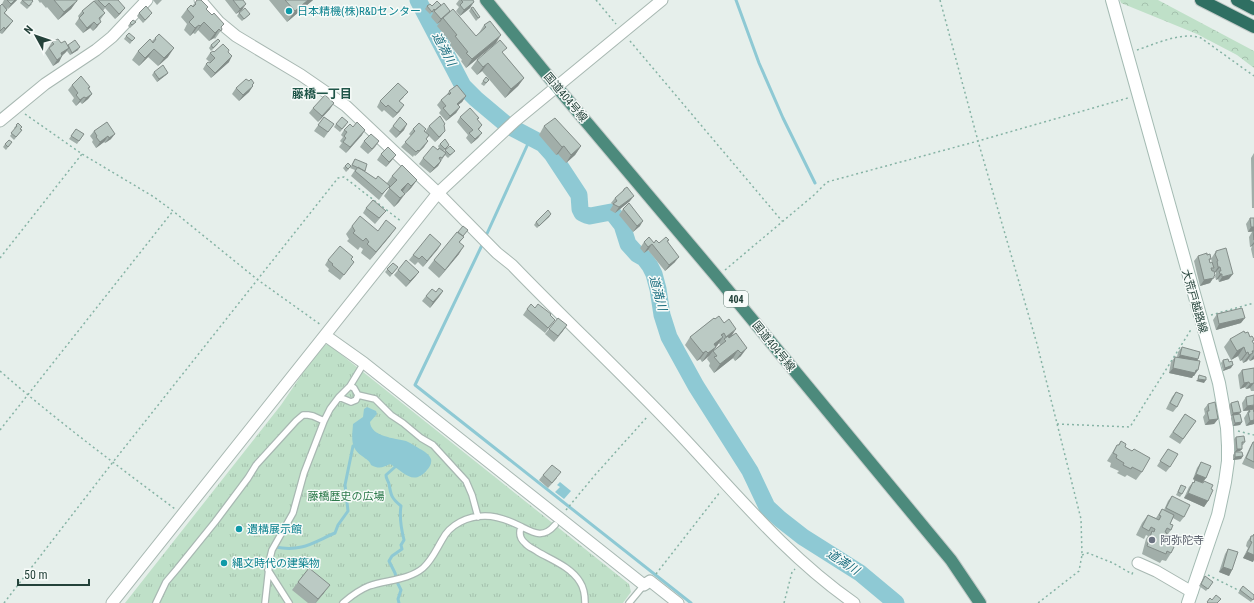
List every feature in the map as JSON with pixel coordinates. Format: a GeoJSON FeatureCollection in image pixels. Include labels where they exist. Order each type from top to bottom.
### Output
{"type":"FeatureCollection","features":[{"type":"Feature","properties":{"kind":"highway","name":"国道404号線"},"geometry":{"type":"LineString","coordinates":[[486,0],[950,560],[980,603]]}},
{"type":"Feature","properties":{"kind":"highway"},"geometry":{"type":"LineString","coordinates":[[1201,0],[1254,27]]}},
{"type":"Feature","properties":{"kind":"highway"},"geometry":{"type":"LineString","coordinates":[[1237,0],[1254,9]]}},
{"type":"Feature","properties":{"kind":"main road","name":"大荒戸越路線"},"geometry":{"type":"LineString","coordinates":[[1112,0],[1197,321],[1219,383],[1226,428],[1228,461],[1222,498],[1190,598]]}},
{"type":"Feature","properties":{"kind":"street"},"geometry":{"type":"LineString","coordinates":[[0,121],[45,84],[96,50],[112,37],[147,0]]}},
{"type":"Feature","properties":{"kind":"street"},"geometry":{"type":"LineString","coordinates":[[200,0],[219,22],[236,36],[301,75],[346,106],[438,193],[497,253],[512,265],[654,408],[779,540],[816,575],[854,603]]}},
{"type":"Feature","properties":{"kind":"street"},"geometry":{"type":"LineString","coordinates":[[112,603],[438,193],[515,121],[662,0]]}},
{"type":"Feature","properties":{"kind":"street"},"geometry":{"type":"LineString","coordinates":[[328,333],[557,522],[678,603]]}},
{"type":"Feature","properties":{"kind":"street"},"geometry":{"type":"LineString","coordinates":[[1138,563],[1156,571],[1190,598]]}},
{"type":"Feature","properties":{"kind":"lane"},"geometry":{"type":"LineString","coordinates":[[265,603],[268,570],[272,550],[293,513],[304,473],[324,421],[330,409],[350,386],[364,364]]}},
{"type":"Feature","properties":{"kind":"lane"},"geometry":{"type":"LineString","coordinates":[[350,386],[354,388],[358,395],[375,399],[391,415],[433,445],[466,481],[478,516]]}},
{"type":"Feature","properties":{"kind":"lane"},"geometry":{"type":"LineString","coordinates":[[339,397],[351,402],[356,400],[358,395]]}},
{"type":"Feature","properties":{"kind":"lane"},"geometry":{"type":"LineString","coordinates":[[156,603],[166,582],[215,522],[256,465],[296,421],[303,415],[313,416],[324,421]]}},
{"type":"Feature","properties":{"kind":"lane"},"geometry":{"type":"LineString","coordinates":[[343,603],[360,590],[369,586],[416,573],[429,562],[435,554],[442,538],[447,532],[462,521],[478,516],[500,518],[521,526],[527,531],[538,534],[551,530],[557,522]]}},
{"type":"Feature","properties":{"kind":"lane"},"geometry":{"type":"LineString","coordinates":[[521,526],[520,537],[525,544],[556,561],[572,573],[580,582],[584,591],[585,603]]}},
{"type":"Feature","properties":{"kind":"lane"},"geometry":{"type":"LineString","coordinates":[[268,570],[289,603]]}},
{"type":"Feature","properties":{"kind":"lane"},"geometry":{"type":"LineString","coordinates":[[629,603],[647,583]]}},
{"type":"Feature","properties":{"kind":"path"},"geometry":{"type":"LineString","coordinates":[[596,0],[782,222]]}},
{"type":"Feature","properties":{"kind":"path"},"geometry":{"type":"LineString","coordinates":[[940,0],[978,141],[1036,344],[1081,519],[1082,556],[1079,571],[1038,603]]}},
{"type":"Feature","properties":{"kind":"path"},"geometry":{"type":"LineString","coordinates":[[1127,53],[1190,35],[1196,36],[1202,38],[1254,76]]}},
{"type":"Feature","properties":{"kind":"path"},"geometry":{"type":"LineString","coordinates":[[717,277],[814,195],[827,182],[1138,95]]}},
{"type":"Feature","properties":{"kind":"path"},"geometry":{"type":"LineString","coordinates":[[17,108],[37,124],[82,154],[154,197],[258,280],[328,333]]}},
{"type":"Feature","properties":{"kind":"path"},"geometry":{"type":"LineString","coordinates":[[0,258],[82,154]]}},
{"type":"Feature","properties":{"kind":"path"},"geometry":{"type":"LineString","coordinates":[[4,603],[113,462],[338,178],[344,177],[410,228]]}},
{"type":"Feature","properties":{"kind":"path"},"geometry":{"type":"LineString","coordinates":[[0,430],[173,211]]}},
{"type":"Feature","properties":{"kind":"path"},"geometry":{"type":"LineString","coordinates":[[1057,424],[1130,427],[1197,321],[1254,303]]}},
{"type":"Feature","properties":{"kind":"path"},"geometry":{"type":"LineString","coordinates":[[0,371],[113,462],[183,515]]}},
{"type":"Feature","properties":{"kind":"path"},"geometry":{"type":"LineString","coordinates":[[557,522],[595,475],[654,408]]}},
{"type":"Feature","properties":{"kind":"path"},"geometry":{"type":"LineString","coordinates":[[1226,428],[1254,435]]}},
{"type":"Feature","properties":{"kind":"path"},"geometry":{"type":"LineString","coordinates":[[647,583],[726,484]]}},
{"type":"Feature","properties":{"kind":"path"},"geometry":{"type":"LineString","coordinates":[[1082,556],[1088,553],[1113,563],[1132,574],[1138,563]]}},
{"type":"Feature","properties":{"kind":"path"},"geometry":{"type":"LineString","coordinates":[[784,603],[792,572],[802,562]]}},
{"type":"Feature","properties":{"kind":"path"},"geometry":{"type":"LineString","coordinates":[[1199,570],[1244,594]]}},
{"type":"Feature","properties":{"kind":"green space"},"geometry":{"type":"Polygon","coordinates":[[[1120,0],[1158,0],[1254,51],[1254,68],[1237,55],[1197,34],[1121,3],[1120,0]]]}},
{"type":"Feature","properties":{"kind":"green space","name":"藤橋歴史の広場"},"geometry":{"type":"Polygon","coordinates":[[[328,344],[629,584],[631,592],[623,603],[125,603],[281,405],[319,349],[328,344]]]}},
{"type":"Feature","properties":{"kind":"water"},"geometry":{"type":"Polygon","coordinates":[[[367,407],[376,411],[377,414],[370,422],[374,431],[384,436],[406,441],[429,456],[431,459],[430,465],[422,475],[417,477],[408,476],[390,464],[380,468],[376,467],[371,465],[369,461],[355,450],[352,434],[353,424],[363,417],[364,409],[367,407]]]}},
{"type":"Feature","properties":{"kind":"water"},"geometry":{"type":"Polygon","coordinates":[[[560,482],[571,491],[564,499],[555,492],[560,487],[557,485],[560,482]]]}},
{"type":"Feature","properties":{"kind":"building"},"geometry":{"type":"Polygon","coordinates":[[[7,0],[15,0],[11,4],[7,0]]]}},
{"type":"Feature","properties":{"kind":"building"},"geometry":{"type":"Polygon","coordinates":[[[22,0],[32,0],[33,1],[29,6],[22,0]]]}},
{"type":"Feature","properties":{"kind":"building"},"geometry":{"type":"Polygon","coordinates":[[[54,0],[77,0],[77,1],[64,12],[54,0]]]}},
{"type":"Feature","properties":{"kind":"building"},"geometry":{"type":"Polygon","coordinates":[[[98,0],[118,0],[125,8],[119,14],[109,3],[105,7],[98,0]]]}},
{"type":"Feature","properties":{"kind":"building"},"geometry":{"type":"Polygon","coordinates":[[[197,0],[201,0],[208,7],[206,9],[212,15],[214,13],[224,24],[221,27],[221,31],[219,29],[215,33],[204,22],[195,28],[189,22],[194,17],[187,9],[191,5],[193,7],[197,0]]]}},
{"type":"Feature","properties":{"kind":"building"},"geometry":{"type":"Polygon","coordinates":[[[233,0],[243,0],[246,4],[240,9],[233,0]]]}},
{"type":"Feature","properties":{"kind":"building"},"geometry":{"type":"Polygon","coordinates":[[[285,0],[308,0],[295,11],[285,0]]]}},
{"type":"Feature","properties":{"kind":"building"},"geometry":{"type":"Polygon","coordinates":[[[461,0],[473,0],[474,2],[464,10],[460,5],[463,2],[461,0]]]}},
{"type":"Feature","properties":{"kind":"building"},"geometry":{"type":"Polygon","coordinates":[[[94,1],[105,13],[99,18],[101,22],[97,25],[94,22],[87,28],[79,18],[84,13],[82,11],[94,1]]]}},
{"type":"Feature","properties":{"kind":"building"},"geometry":{"type":"Polygon","coordinates":[[[437,1],[441,5],[432,12],[427,6],[430,4],[432,6],[437,1]]]}},
{"type":"Feature","properties":{"kind":"building"},"geometry":{"type":"Polygon","coordinates":[[[444,3],[450,11],[441,19],[434,11],[444,3]]]}},
{"type":"Feature","properties":{"kind":"building"},"geometry":{"type":"Polygon","coordinates":[[[2,4],[7,10],[4,13],[13,21],[5,29],[4,27],[0,31],[0,6],[2,4]]]}},
{"type":"Feature","properties":{"kind":"building"},"geometry":{"type":"Polygon","coordinates":[[[146,6],[152,13],[145,20],[139,13],[146,6]]]}},
{"type":"Feature","properties":{"kind":"building"},"geometry":{"type":"Polygon","coordinates":[[[473,7],[480,17],[478,18],[471,8],[473,7]]]}},
{"type":"Feature","properties":{"kind":"building"},"geometry":{"type":"Polygon","coordinates":[[[245,8],[250,14],[244,19],[239,13],[245,8]]]}},
{"type":"Feature","properties":{"kind":"building"},"geometry":{"type":"Polygon","coordinates":[[[453,9],[476,36],[486,27],[484,25],[490,21],[501,35],[472,59],[466,53],[468,52],[455,36],[457,35],[443,18],[453,9]]]}},
{"type":"Feature","properties":{"kind":"building"},"geometry":{"type":"Polygon","coordinates":[[[133,20],[136,22],[132,25],[130,23],[133,20]]]}},
{"type":"Feature","properties":{"kind":"building"},"geometry":{"type":"Polygon","coordinates":[[[129,33],[135,38],[132,41],[126,36],[129,33]]]}},
{"type":"Feature","properties":{"kind":"building"},"geometry":{"type":"Polygon","coordinates":[[[159,34],[174,48],[164,58],[154,49],[145,58],[138,51],[150,39],[153,43],[159,34]]]}},
{"type":"Feature","properties":{"kind":"building"},"geometry":{"type":"Polygon","coordinates":[[[58,39],[61,43],[65,41],[69,48],[61,53],[62,56],[57,60],[49,48],[54,44],[52,42],[58,39]]]}},
{"type":"Feature","properties":{"kind":"building"},"geometry":{"type":"Polygon","coordinates":[[[218,39],[220,41],[213,48],[211,45],[218,39]]]}},
{"type":"Feature","properties":{"kind":"building"},"geometry":{"type":"Polygon","coordinates":[[[75,40],[80,47],[72,53],[68,45],[75,40]]]}},
{"type":"Feature","properties":{"kind":"building"},"geometry":{"type":"Polygon","coordinates":[[[500,40],[507,48],[502,52],[524,78],[511,89],[488,63],[483,67],[477,60],[500,40]]]}},
{"type":"Feature","properties":{"kind":"building"},"geometry":{"type":"Polygon","coordinates":[[[223,44],[232,56],[215,73],[206,64],[208,62],[210,63],[215,58],[210,53],[213,51],[214,52],[223,44]]]}},
{"type":"Feature","properties":{"kind":"building"},"geometry":{"type":"Polygon","coordinates":[[[163,65],[168,73],[159,79],[154,72],[163,65]]]}},
{"type":"Feature","properties":{"kind":"building"},"geometry":{"type":"Polygon","coordinates":[[[81,76],[90,87],[88,88],[92,94],[80,100],[76,95],[78,93],[72,85],[81,76]]]}},
{"type":"Feature","properties":{"kind":"building"},"geometry":{"type":"Polygon","coordinates":[[[486,77],[489,80],[486,83],[483,81],[486,77]]]}},
{"type":"Feature","properties":{"kind":"building"},"geometry":{"type":"Polygon","coordinates":[[[246,79],[249,81],[251,79],[254,83],[252,85],[253,86],[243,95],[236,88],[246,79]]]}},
{"type":"Feature","properties":{"kind":"building"},"geometry":{"type":"Polygon","coordinates":[[[398,83],[408,92],[399,101],[404,105],[397,113],[388,105],[386,107],[380,101],[398,83]]]}},
{"type":"Feature","properties":{"kind":"building"},"geometry":{"type":"Polygon","coordinates":[[[457,85],[466,96],[457,104],[460,107],[450,116],[443,108],[446,106],[441,100],[449,93],[449,95],[451,93],[449,91],[457,85]]]}},
{"type":"Feature","properties":{"kind":"building"},"geometry":{"type":"Polygon","coordinates":[[[325,95],[334,103],[322,116],[313,108],[325,95]]]}},
{"type":"Feature","properties":{"kind":"building"},"geometry":{"type":"Polygon","coordinates":[[[470,108],[479,118],[477,119],[482,125],[478,129],[482,133],[475,139],[469,133],[473,130],[460,117],[470,108]]]}},
{"type":"Feature","properties":{"kind":"building"},"geometry":{"type":"Polygon","coordinates":[[[440,116],[445,124],[445,131],[439,137],[429,126],[440,116]]]}},
{"type":"Feature","properties":{"kind":"building"},"geometry":{"type":"Polygon","coordinates":[[[324,117],[334,124],[328,132],[318,125],[324,117]]]}},
{"type":"Feature","properties":{"kind":"building"},"geometry":{"type":"Polygon","coordinates":[[[342,117],[348,122],[342,129],[336,124],[342,117]]]}},
{"type":"Feature","properties":{"kind":"building"},"geometry":{"type":"Polygon","coordinates":[[[400,117],[407,124],[400,132],[393,126],[400,117]]]}},
{"type":"Feature","properties":{"kind":"building"},"geometry":{"type":"Polygon","coordinates":[[[555,118],[581,146],[571,155],[544,126],[555,118]]]}},
{"type":"Feature","properties":{"kind":"building"},"geometry":{"type":"Polygon","coordinates":[[[107,122],[115,134],[109,138],[108,136],[100,142],[94,131],[107,122]]]}},
{"type":"Feature","properties":{"kind":"building"},"geometry":{"type":"Polygon","coordinates":[[[357,122],[365,130],[350,147],[343,142],[346,138],[344,136],[347,132],[344,130],[350,124],[353,127],[357,122]]]}},
{"type":"Feature","properties":{"kind":"building"},"geometry":{"type":"Polygon","coordinates":[[[18,123],[22,127],[20,129],[22,130],[16,137],[11,133],[18,123]]]}},
{"type":"Feature","properties":{"kind":"building"},"geometry":{"type":"Polygon","coordinates":[[[419,123],[426,129],[424,131],[429,135],[426,139],[428,141],[419,151],[418,150],[416,152],[405,142],[415,131],[413,129],[419,123]]]}},
{"type":"Feature","properties":{"kind":"building"},"geometry":{"type":"Polygon","coordinates":[[[76,129],[84,134],[79,141],[71,136],[76,129]]]}},
{"type":"Feature","properties":{"kind":"building"},"geometry":{"type":"Polygon","coordinates":[[[371,134],[379,141],[372,149],[364,141],[371,134]]]}},
{"type":"Feature","properties":{"kind":"building"},"geometry":{"type":"Polygon","coordinates":[[[445,139],[449,145],[445,149],[440,144],[445,139]]]}},
{"type":"Feature","properties":{"kind":"building"},"geometry":{"type":"Polygon","coordinates":[[[9,140],[12,142],[8,147],[5,144],[9,140]]]}},
{"type":"Feature","properties":{"kind":"building"},"geometry":{"type":"Polygon","coordinates":[[[433,146],[446,153],[442,158],[439,158],[441,161],[434,168],[423,158],[433,146]]]}},
{"type":"Feature","properties":{"kind":"building"},"geometry":{"type":"Polygon","coordinates":[[[450,146],[455,151],[450,155],[445,150],[450,146]]]}},
{"type":"Feature","properties":{"kind":"building"},"geometry":{"type":"Polygon","coordinates":[[[388,147],[396,155],[389,162],[381,154],[388,147]]]}},
{"type":"Feature","properties":{"kind":"building"},"geometry":{"type":"Polygon","coordinates":[[[355,159],[367,164],[365,171],[352,165],[355,159]]]}},
{"type":"Feature","properties":{"kind":"building"},"geometry":{"type":"Polygon","coordinates":[[[348,163],[351,166],[348,169],[345,166],[348,163]]]}},
{"type":"Feature","properties":{"kind":"building"},"geometry":{"type":"Polygon","coordinates":[[[402,165],[417,180],[411,186],[408,183],[401,190],[405,194],[400,198],[389,188],[397,180],[392,176],[402,165]]]}},
{"type":"Feature","properties":{"kind":"building"},"geometry":{"type":"Polygon","coordinates":[[[358,167],[376,179],[378,176],[390,186],[382,194],[355,171],[358,167]]]}},
{"type":"Feature","properties":{"kind":"building"},"geometry":{"type":"Polygon","coordinates":[[[627,187],[634,196],[619,207],[613,204],[617,201],[615,198],[627,187]]]}},
{"type":"Feature","properties":{"kind":"building"},"geometry":{"type":"Polygon","coordinates":[[[373,200],[386,211],[379,218],[366,208],[373,200]]]}},
{"type":"Feature","properties":{"kind":"building"},"geometry":{"type":"Polygon","coordinates":[[[629,203],[643,221],[637,226],[623,209],[629,203]]]}},
{"type":"Feature","properties":{"kind":"building"},"geometry":{"type":"Polygon","coordinates":[[[548,210],[551,214],[539,226],[536,222],[548,210]]]}},
{"type":"Feature","properties":{"kind":"building"},"geometry":{"type":"Polygon","coordinates":[[[360,216],[378,231],[386,220],[396,228],[376,252],[367,244],[369,242],[366,238],[363,241],[353,233],[355,231],[352,226],[360,216]]]}},
{"type":"Feature","properties":{"kind":"building"},"geometry":{"type":"Polygon","coordinates":[[[1250,218],[1254,218],[1254,227],[1251,227],[1250,218]]]}},
{"type":"Feature","properties":{"kind":"building"},"geometry":{"type":"Polygon","coordinates":[[[463,226],[468,230],[463,236],[458,232],[463,226]]]}},
{"type":"Feature","properties":{"kind":"building"},"geometry":{"type":"Polygon","coordinates":[[[457,232],[464,237],[459,242],[464,246],[445,270],[434,260],[457,232]]]}},
{"type":"Feature","properties":{"kind":"building"},"geometry":{"type":"Polygon","coordinates":[[[430,234],[441,244],[427,261],[422,256],[419,259],[413,255],[430,234]]]}},
{"type":"Feature","properties":{"kind":"building"},"geometry":{"type":"Polygon","coordinates":[[[649,237],[654,243],[656,240],[659,243],[666,237],[669,240],[667,241],[679,257],[669,265],[652,244],[648,247],[644,242],[649,237]]]}},
{"type":"Feature","properties":{"kind":"building"},"geometry":{"type":"Polygon","coordinates":[[[340,246],[353,257],[351,259],[354,262],[344,275],[328,260],[340,246]]]}},
{"type":"Feature","properties":{"kind":"building"},"geometry":{"type":"Polygon","coordinates":[[[1226,248],[1233,274],[1222,277],[1215,254],[1216,251],[1226,248]]]}},
{"type":"Feature","properties":{"kind":"building"},"geometry":{"type":"Polygon","coordinates":[[[1207,253],[1207,255],[1210,254],[1210,263],[1212,262],[1214,268],[1211,268],[1215,275],[1214,278],[1204,280],[1198,256],[1207,253]]]}},
{"type":"Feature","properties":{"kind":"building"},"geometry":{"type":"Polygon","coordinates":[[[406,260],[419,272],[410,281],[398,270],[406,260]]]}},
{"type":"Feature","properties":{"kind":"building"},"geometry":{"type":"Polygon","coordinates":[[[393,263],[398,267],[392,274],[387,269],[393,263]]]}},
{"type":"Feature","properties":{"kind":"building"},"geometry":{"type":"Polygon","coordinates":[[[439,288],[443,291],[433,302],[426,296],[432,289],[436,292],[439,288]]]}},
{"type":"Feature","properties":{"kind":"building"},"geometry":{"type":"Polygon","coordinates":[[[531,304],[535,308],[538,304],[551,314],[550,315],[555,320],[548,328],[527,309],[531,304]]]}},
{"type":"Feature","properties":{"kind":"building"},"geometry":{"type":"Polygon","coordinates":[[[1242,308],[1245,318],[1219,324],[1217,314],[1242,308]]]}},
{"type":"Feature","properties":{"kind":"building"},"geometry":{"type":"Polygon","coordinates":[[[719,316],[724,323],[729,319],[736,329],[726,337],[724,333],[721,335],[723,337],[714,344],[716,347],[708,353],[706,351],[703,353],[690,337],[714,318],[715,319],[719,316]]]}},
{"type":"Feature","properties":{"kind":"building"},"geometry":{"type":"Polygon","coordinates":[[[558,318],[567,325],[558,336],[549,329],[558,318]]]}},
{"type":"Feature","properties":{"kind":"building"},"geometry":{"type":"Polygon","coordinates":[[[1244,331],[1245,333],[1248,332],[1250,337],[1252,336],[1254,339],[1252,341],[1254,344],[1254,351],[1252,351],[1253,353],[1249,355],[1248,352],[1246,353],[1244,347],[1237,351],[1230,339],[1244,331]]]}},
{"type":"Feature","properties":{"kind":"building"},"geometry":{"type":"Polygon","coordinates":[[[736,333],[747,348],[741,353],[738,350],[720,364],[714,357],[717,356],[713,351],[726,341],[724,339],[728,336],[729,338],[736,333]]]}},
{"type":"Feature","properties":{"kind":"building"},"geometry":{"type":"Polygon","coordinates":[[[1182,347],[1200,352],[1198,359],[1180,355],[1182,347]]]}},
{"type":"Feature","properties":{"kind":"building"},"geometry":{"type":"Polygon","coordinates":[[[1175,357],[1200,361],[1198,370],[1196,370],[1195,373],[1173,368],[1175,357]]]}},
{"type":"Feature","properties":{"kind":"building"},"geometry":{"type":"Polygon","coordinates":[[[1228,359],[1229,362],[1232,361],[1233,365],[1225,368],[1223,360],[1228,359]]]}},
{"type":"Feature","properties":{"kind":"building"},"geometry":{"type":"Polygon","coordinates":[[[1254,368],[1254,383],[1244,383],[1242,370],[1254,368]]]}},
{"type":"Feature","properties":{"kind":"building"},"geometry":{"type":"Polygon","coordinates":[[[1199,375],[1206,377],[1206,380],[1198,379],[1199,375]]]}},
{"type":"Feature","properties":{"kind":"building"},"geometry":{"type":"Polygon","coordinates":[[[1176,392],[1183,395],[1177,407],[1170,403],[1176,392]]]}},
{"type":"Feature","properties":{"kind":"building"},"geometry":{"type":"Polygon","coordinates":[[[1254,395],[1254,405],[1247,406],[1246,397],[1254,395]]]}},
{"type":"Feature","properties":{"kind":"building"},"geometry":{"type":"Polygon","coordinates":[[[1238,401],[1241,412],[1233,413],[1231,403],[1238,401]]]}},
{"type":"Feature","properties":{"kind":"building"},"geometry":{"type":"Polygon","coordinates":[[[1215,402],[1218,419],[1209,420],[1207,411],[1209,411],[1208,404],[1215,402]]]}},
{"type":"Feature","properties":{"kind":"building"},"geometry":{"type":"Polygon","coordinates":[[[1253,409],[1254,420],[1250,421],[1248,412],[1250,412],[1249,410],[1253,409]]]}},
{"type":"Feature","properties":{"kind":"building"},"geometry":{"type":"Polygon","coordinates":[[[1185,414],[1196,421],[1183,439],[1173,432],[1185,414]]]}},
{"type":"Feature","properties":{"kind":"building"},"geometry":{"type":"Polygon","coordinates":[[[1240,414],[1242,422],[1235,423],[1233,415],[1240,414]]]}},
{"type":"Feature","properties":{"kind":"building"},"geometry":{"type":"Polygon","coordinates":[[[1244,436],[1245,442],[1242,442],[1242,449],[1237,449],[1236,437],[1244,436]]]}},
{"type":"Feature","properties":{"kind":"building"},"geometry":{"type":"Polygon","coordinates":[[[1121,441],[1126,444],[1125,447],[1132,451],[1134,449],[1150,458],[1142,472],[1132,467],[1131,469],[1123,465],[1124,463],[1116,458],[1117,455],[1113,453],[1121,441]]]}},
{"type":"Feature","properties":{"kind":"building"},"geometry":{"type":"Polygon","coordinates":[[[1254,442],[1254,462],[1246,458],[1254,442]]]}},
{"type":"Feature","properties":{"kind":"building"},"geometry":{"type":"Polygon","coordinates":[[[1168,449],[1178,454],[1170,467],[1160,461],[1168,449]]]}},
{"type":"Feature","properties":{"kind":"building"},"geometry":{"type":"Polygon","coordinates":[[[1235,452],[1242,452],[1243,456],[1235,457],[1235,452]]]}},
{"type":"Feature","properties":{"kind":"building"},"geometry":{"type":"Polygon","coordinates":[[[1201,462],[1211,466],[1206,478],[1196,474],[1201,462]]]}},
{"type":"Feature","properties":{"kind":"building"},"geometry":{"type":"Polygon","coordinates":[[[552,465],[561,472],[552,483],[543,475],[552,465]]]}},
{"type":"Feature","properties":{"kind":"building"},"geometry":{"type":"Polygon","coordinates":[[[1195,480],[1203,483],[1204,481],[1213,485],[1211,489],[1213,490],[1208,501],[1188,493],[1195,480]]]}},
{"type":"Feature","properties":{"kind":"building"},"geometry":{"type":"Polygon","coordinates":[[[1181,485],[1186,487],[1182,494],[1178,492],[1181,485]]]}},
{"type":"Feature","properties":{"kind":"building"},"geometry":{"type":"Polygon","coordinates":[[[1172,496],[1190,505],[1184,517],[1166,508],[1172,496]]]}},
{"type":"Feature","properties":{"kind":"building"},"geometry":{"type":"Polygon","coordinates":[[[1162,509],[1174,515],[1170,524],[1173,525],[1171,530],[1167,528],[1165,532],[1167,533],[1164,538],[1172,542],[1171,545],[1174,547],[1171,553],[1167,551],[1166,554],[1147,546],[1152,531],[1154,532],[1155,529],[1151,527],[1149,531],[1142,527],[1148,515],[1159,520],[1161,516],[1159,515],[1162,509]]]}},
{"type":"Feature","properties":{"kind":"building"},"geometry":{"type":"Polygon","coordinates":[[[1254,534],[1254,555],[1247,552],[1252,542],[1250,541],[1251,536],[1254,534]]]}},
{"type":"Feature","properties":{"kind":"building"},"geometry":{"type":"Polygon","coordinates":[[[1228,549],[1238,552],[1232,570],[1223,567],[1228,549]]]}},
{"type":"Feature","properties":{"kind":"building"},"geometry":{"type":"Polygon","coordinates":[[[309,568],[330,585],[318,599],[298,582],[309,568]]]}},
{"type":"Feature","properties":{"kind":"building"},"geometry":{"type":"Polygon","coordinates":[[[1205,576],[1213,582],[1208,589],[1201,584],[1205,576]]]}},
{"type":"Feature","properties":{"kind":"building"},"geometry":{"type":"Polygon","coordinates":[[[1243,586],[1254,595],[1253,600],[1240,590],[1243,586]]]}},
{"type":"Feature","properties":{"kind":"building"},"geometry":{"type":"Polygon","coordinates":[[[1216,595],[1221,599],[1217,603],[1207,602],[1210,598],[1212,600],[1216,595]]]}},
{"type":"Feature","properties":{"kind":"waterway","name":"道満川"},"geometry":{"type":"LineString","coordinates":[[418,0],[463,86],[507,125],[543,144],[552,154],[579,195],[580,209],[582,213],[590,216],[611,212],[622,225],[628,244],[637,254],[644,258],[654,274],[662,315],[669,337],[696,386],[750,471],[767,507],[803,537],[860,573],[896,603]]}},
{"type":"Feature","properties":{"kind":"waterway"},"geometry":{"type":"LineString","coordinates":[[736,0],[759,63],[783,118],[815,183]]}},
{"type":"Feature","properties":{"kind":"waterway"},"geometry":{"type":"LineString","coordinates":[[485,238],[531,137]]}},
{"type":"Feature","properties":{"kind":"waterway"},"geometry":{"type":"LineString","coordinates":[[483,243],[415,385],[691,603]]}},
{"type":"Feature","properties":{"kind":"waterway"},"geometry":{"type":"LineString","coordinates":[[275,547],[293,548],[306,546],[335,533],[338,525],[348,511],[345,485],[353,446]]}},
{"type":"Feature","properties":{"kind":"waterway"},"geometry":{"type":"LineString","coordinates":[[395,467],[386,475],[386,478],[392,496],[401,506],[400,515],[404,540],[401,545],[402,549],[392,556],[389,561],[401,590],[398,599],[399,603]]}},
{"type":"Feature","properties":{"kind":"place","name":"日本精機(株)R&Dセンター"},"geometry":{"type":"Point","coordinates":[289,11]}},
{"type":"Feature","properties":{"kind":"place","name":"遺構展示館"},"geometry":{"type":"Point","coordinates":[239,529]}},
{"type":"Feature","properties":{"kind":"place","name":"阿弥陀寺"},"geometry":{"type":"Point","coordinates":[1152,540]}},
{"type":"Feature","properties":{"kind":"place","name":"縄文時代の建築物"},"geometry":{"type":"Point","coordinates":[224,563]}},
{"type":"Feature","properties":{"kind":"district","name":"藤橋一丁目"},"geometry":{"type":"Point","coordinates":[322,94]}}]}
